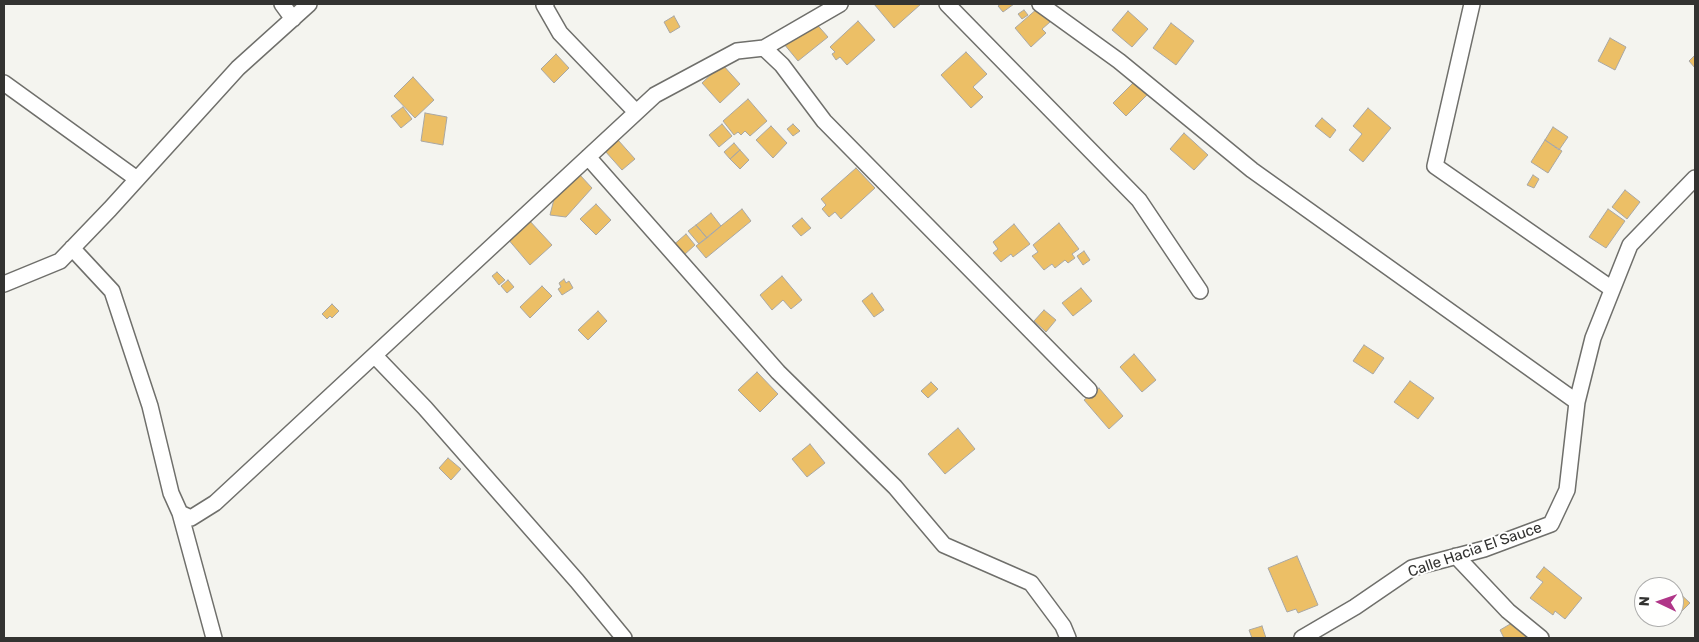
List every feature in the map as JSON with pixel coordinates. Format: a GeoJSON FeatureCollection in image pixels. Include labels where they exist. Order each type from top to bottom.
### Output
{"type":"FeatureCollection","features":[{"type":"Feature","properties":{"kind":"street"},"geometry":{"type":"LineString","coordinates":[[282,4],[293,18]]}},
{"type":"Feature","properties":{"kind":"street"},"geometry":{"type":"LineString","coordinates":[[4,284],[60,261],[238,68],[309,4]]}},
{"type":"Feature","properties":{"kind":"street"},"geometry":{"type":"LineString","coordinates":[[546,4],[544,5],[560,32],[636,112]]}},
{"type":"Feature","properties":{"kind":"street"},"geometry":{"type":"LineString","coordinates":[[180,513],[191,518],[215,503],[655,95],[736,50],[764,48],[840,4]]}},
{"type":"Feature","properties":{"kind":"street"},"geometry":{"type":"LineString","coordinates":[[947,4],[1139,200],[1200,291]]}},
{"type":"Feature","properties":{"kind":"street"},"geometry":{"type":"LineString","coordinates":[[1040,4],[1119,61],[1252,170],[1577,402]]}},
{"type":"Feature","properties":{"kind":"street"},"geometry":{"type":"LineString","coordinates":[[1472,4],[1435,166],[1612,289]]}},
{"type":"Feature","properties":{"kind":"street"},"geometry":{"type":"LineString","coordinates":[[764,48],[782,65],[824,121],[1089,390]]}},
{"type":"Feature","properties":{"kind":"street"},"geometry":{"type":"LineString","coordinates":[[4,83],[137,179]]}},
{"type":"Feature","properties":{"kind":"street"},"geometry":{"type":"LineString","coordinates":[[588,158],[778,372],[895,487],[944,545],[1031,583],[1063,626],[1068,638]]}},
{"type":"Feature","properties":{"kind":"street","name":"Calle Hacia El Sauce"},"geometry":{"type":"LineString","coordinates":[[1302,638],[1355,607],[1412,568],[1484,549],[1551,524],[1567,490],[1577,402],[1593,338],[1630,245],[1695,178]]}},
{"type":"Feature","properties":{"kind":"street"},"geometry":{"type":"LineString","coordinates":[[72,248],[112,290],[150,406],[171,493],[180,513],[214,638]]}},
{"type":"Feature","properties":{"kind":"street"},"geometry":{"type":"LineString","coordinates":[[375,356],[425,408],[577,581],[624,638]]}},
{"type":"Feature","properties":{"kind":"street"},"geometry":{"type":"LineString","coordinates":[[1456,556],[1508,611],[1541,638]]}},
{"type":"Feature","properties":{"kind":"building"},"geometry":{"type":"Polygon","coordinates":[[[874,4],[921,4],[894,28],[874,4]]]}},
{"type":"Feature","properties":{"kind":"building"},"geometry":{"type":"Polygon","coordinates":[[[1001,4],[1014,4],[1003,12],[998,6],[1001,4]]]}},
{"type":"Feature","properties":{"kind":"building"},"geometry":{"type":"Polygon","coordinates":[[[1038,8],[1050,22],[1042,29],[1046,33],[1031,47],[1015,28],[1038,8]]]}},
{"type":"Feature","properties":{"kind":"building"},"geometry":{"type":"Polygon","coordinates":[[[1024,10],[1028,15],[1022,19],[1018,14],[1024,10]]]}},
{"type":"Feature","properties":{"kind":"building"},"geometry":{"type":"Polygon","coordinates":[[[1128,11],[1148,29],[1132,47],[1112,30],[1128,11]]]}},
{"type":"Feature","properties":{"kind":"building"},"geometry":{"type":"Polygon","coordinates":[[[674,16],[680,27],[670,33],[664,22],[674,16]]]}},
{"type":"Feature","properties":{"kind":"building"},"geometry":{"type":"Polygon","coordinates":[[[813,20],[828,37],[798,61],[784,44],[813,20]]]}},
{"type":"Feature","properties":{"kind":"building"},"geometry":{"type":"Polygon","coordinates":[[[858,21],[875,40],[847,65],[840,57],[836,60],[832,54],[835,52],[830,47],[858,21]]]}},
{"type":"Feature","properties":{"kind":"building"},"geometry":{"type":"Polygon","coordinates":[[[1171,23],[1194,41],[1176,65],[1153,48],[1171,23]]]}},
{"type":"Feature","properties":{"kind":"building"},"geometry":{"type":"Polygon","coordinates":[[[1610,38],[1626,47],[1615,70],[1598,61],[1610,38]]]}},
{"type":"Feature","properties":{"kind":"building"},"geometry":{"type":"Polygon","coordinates":[[[966,52],[987,74],[973,87],[983,97],[971,108],[941,75],[966,52]]]}},
{"type":"Feature","properties":{"kind":"building"},"geometry":{"type":"Polygon","coordinates":[[[556,54],[569,68],[554,83],[541,69],[556,54]]]}},
{"type":"Feature","properties":{"kind":"building"},"geometry":{"type":"Polygon","coordinates":[[[1695,55],[1695,68],[1689,61],[1695,55]]]}},
{"type":"Feature","properties":{"kind":"building"},"geometry":{"type":"Polygon","coordinates":[[[722,64],[740,84],[720,103],[702,83],[722,64]]]}},
{"type":"Feature","properties":{"kind":"building"},"geometry":{"type":"Polygon","coordinates":[[[413,77],[434,100],[415,118],[394,96],[413,77]]]}},
{"type":"Feature","properties":{"kind":"building"},"geometry":{"type":"Polygon","coordinates":[[[1133,83],[1147,95],[1126,116],[1113,103],[1133,83]]]}},
{"type":"Feature","properties":{"kind":"building"},"geometry":{"type":"Polygon","coordinates":[[[748,99],[767,121],[750,136],[745,131],[741,135],[738,132],[734,135],[723,121],[748,99]]]}},
{"type":"Feature","properties":{"kind":"building"},"geometry":{"type":"Polygon","coordinates":[[[403,107],[412,119],[401,128],[391,116],[403,107]]]}},
{"type":"Feature","properties":{"kind":"building"},"geometry":{"type":"Polygon","coordinates":[[[1368,108],[1391,128],[1363,162],[1349,150],[1362,134],[1353,126],[1368,108]]]}},
{"type":"Feature","properties":{"kind":"building"},"geometry":{"type":"Polygon","coordinates":[[[425,113],[447,117],[443,145],[421,141],[425,113]]]}},
{"type":"Feature","properties":{"kind":"building"},"geometry":{"type":"Polygon","coordinates":[[[1322,118],[1336,130],[1330,138],[1315,126],[1322,118]]]}},
{"type":"Feature","properties":{"kind":"building"},"geometry":{"type":"Polygon","coordinates":[[[722,124],[732,136],[719,147],[709,135],[722,124]]]}},
{"type":"Feature","properties":{"kind":"building"},"geometry":{"type":"Polygon","coordinates":[[[793,124],[800,131],[793,136],[787,129],[793,124]]]}},
{"type":"Feature","properties":{"kind":"building"},"geometry":{"type":"Polygon","coordinates":[[[771,126],[787,143],[773,158],[756,140],[771,126]]]}},
{"type":"Feature","properties":{"kind":"building"},"geometry":{"type":"Polygon","coordinates":[[[1553,127],[1568,137],[1559,150],[1545,140],[1553,127]]]}},
{"type":"Feature","properties":{"kind":"building"},"geometry":{"type":"Polygon","coordinates":[[[1184,133],[1208,155],[1194,170],[1170,149],[1184,133]]]}},
{"type":"Feature","properties":{"kind":"building"},"geometry":{"type":"Polygon","coordinates":[[[618,140],[635,159],[622,170],[605,151],[618,140]]]}},
{"type":"Feature","properties":{"kind":"building"},"geometry":{"type":"Polygon","coordinates":[[[1545,140],[1562,151],[1548,173],[1531,162],[1545,140]]]}},
{"type":"Feature","properties":{"kind":"building"},"geometry":{"type":"Polygon","coordinates":[[[734,143],[740,150],[730,159],[724,152],[734,143]]]}},
{"type":"Feature","properties":{"kind":"building"},"geometry":{"type":"Polygon","coordinates":[[[740,150],[749,160],[740,169],[730,159],[740,150]]]}},
{"type":"Feature","properties":{"kind":"building"},"geometry":{"type":"Polygon","coordinates":[[[856,168],[875,188],[841,219],[835,212],[829,217],[822,209],[826,205],[821,199],[856,168]]]}},
{"type":"Feature","properties":{"kind":"building"},"geometry":{"type":"Polygon","coordinates":[[[580,175],[592,188],[566,217],[550,215],[554,199],[580,175]]]}},
{"type":"Feature","properties":{"kind":"building"},"geometry":{"type":"Polygon","coordinates":[[[1533,175],[1539,179],[1534,188],[1527,185],[1533,175]]]}},
{"type":"Feature","properties":{"kind":"building"},"geometry":{"type":"Polygon","coordinates":[[[1625,190],[1640,202],[1627,219],[1612,207],[1625,190]]]}},
{"type":"Feature","properties":{"kind":"building"},"geometry":{"type":"Polygon","coordinates":[[[596,204],[611,220],[596,235],[580,219],[596,204]]]}},
{"type":"Feature","properties":{"kind":"building"},"geometry":{"type":"Polygon","coordinates":[[[742,209],[751,221],[706,258],[696,246],[742,209]]]}},
{"type":"Feature","properties":{"kind":"building"},"geometry":{"type":"Polygon","coordinates":[[[1608,209],[1625,221],[1606,248],[1589,237],[1608,209]]]}},
{"type":"Feature","properties":{"kind":"building"},"geometry":{"type":"Polygon","coordinates":[[[711,213],[721,226],[707,238],[696,225],[711,213]]]}},
{"type":"Feature","properties":{"kind":"building"},"geometry":{"type":"Polygon","coordinates":[[[802,218],[811,228],[801,236],[792,226],[802,218]]]}},
{"type":"Feature","properties":{"kind":"building"},"geometry":{"type":"Polygon","coordinates":[[[528,219],[552,245],[530,265],[507,238],[528,219]]]}},
{"type":"Feature","properties":{"kind":"building"},"geometry":{"type":"Polygon","coordinates":[[[1059,223],[1079,249],[1072,254],[1075,258],[1068,263],[1065,260],[1055,268],[1052,264],[1044,270],[1032,256],[1038,252],[1033,245],[1059,223]]]}},
{"type":"Feature","properties":{"kind":"building"},"geometry":{"type":"Polygon","coordinates":[[[1014,224],[1030,244],[1013,257],[1011,254],[1001,262],[993,253],[998,249],[993,242],[1014,224]]]}},
{"type":"Feature","properties":{"kind":"building"},"geometry":{"type":"Polygon","coordinates":[[[696,225],[707,238],[699,244],[688,231],[696,225]]]}},
{"type":"Feature","properties":{"kind":"building"},"geometry":{"type":"Polygon","coordinates":[[[686,234],[695,245],[684,255],[671,247],[686,234]]]}},
{"type":"Feature","properties":{"kind":"building"},"geometry":{"type":"Polygon","coordinates":[[[1084,251],[1090,260],[1083,265],[1077,256],[1084,251]]]}},
{"type":"Feature","properties":{"kind":"building"},"geometry":{"type":"Polygon","coordinates":[[[497,272],[505,280],[499,285],[492,276],[497,272]]]}},
{"type":"Feature","properties":{"kind":"building"},"geometry":{"type":"Polygon","coordinates":[[[782,276],[802,300],[791,309],[783,300],[772,310],[760,295],[782,276]]]}},
{"type":"Feature","properties":{"kind":"building"},"geometry":{"type":"Polygon","coordinates":[[[564,279],[566,283],[569,281],[573,288],[562,295],[558,289],[561,287],[559,283],[564,279]]]}},
{"type":"Feature","properties":{"kind":"building"},"geometry":{"type":"Polygon","coordinates":[[[508,280],[514,287],[507,293],[501,286],[508,280]]]}},
{"type":"Feature","properties":{"kind":"building"},"geometry":{"type":"Polygon","coordinates":[[[542,286],[552,296],[530,318],[520,307],[542,286]]]}},
{"type":"Feature","properties":{"kind":"building"},"geometry":{"type":"Polygon","coordinates":[[[1081,288],[1092,301],[1073,316],[1062,303],[1081,288]]]}},
{"type":"Feature","properties":{"kind":"building"},"geometry":{"type":"Polygon","coordinates":[[[872,293],[884,310],[874,317],[862,301],[872,293]]]}},
{"type":"Feature","properties":{"kind":"building"},"geometry":{"type":"Polygon","coordinates":[[[332,304],[339,311],[332,318],[330,316],[327,319],[322,314],[332,304]]]}},
{"type":"Feature","properties":{"kind":"building"},"geometry":{"type":"Polygon","coordinates":[[[1044,310],[1056,320],[1046,332],[1034,321],[1044,310]]]}},
{"type":"Feature","properties":{"kind":"building"},"geometry":{"type":"Polygon","coordinates":[[[598,311],[607,321],[588,340],[578,330],[598,311]]]}},
{"type":"Feature","properties":{"kind":"building"},"geometry":{"type":"Polygon","coordinates":[[[1364,345],[1384,358],[1373,374],[1353,361],[1364,345]]]}},
{"type":"Feature","properties":{"kind":"building"},"geometry":{"type":"Polygon","coordinates":[[[1134,354],[1156,380],[1142,392],[1120,367],[1134,354]]]}},
{"type":"Feature","properties":{"kind":"building"},"geometry":{"type":"Polygon","coordinates":[[[757,372],[778,394],[760,412],[738,390],[757,372]]]}},
{"type":"Feature","properties":{"kind":"building"},"geometry":{"type":"Polygon","coordinates":[[[1410,381],[1434,398],[1418,419],[1394,402],[1410,381]]]}},
{"type":"Feature","properties":{"kind":"building"},"geometry":{"type":"Polygon","coordinates":[[[931,382],[938,389],[928,398],[921,391],[931,382]]]}},
{"type":"Feature","properties":{"kind":"building"},"geometry":{"type":"Polygon","coordinates":[[[1099,388],[1123,416],[1109,429],[1084,400],[1099,388]]]}},
{"type":"Feature","properties":{"kind":"building"},"geometry":{"type":"Polygon","coordinates":[[[958,428],[975,449],[945,474],[928,454],[958,428]]]}},
{"type":"Feature","properties":{"kind":"building"},"geometry":{"type":"Polygon","coordinates":[[[810,444],[825,463],[807,477],[792,459],[810,444]]]}},
{"type":"Feature","properties":{"kind":"building"},"geometry":{"type":"Polygon","coordinates":[[[448,458],[461,469],[451,480],[439,468],[448,458]]]}},
{"type":"Feature","properties":{"kind":"building"},"geometry":{"type":"Polygon","coordinates":[[[1297,556],[1318,605],[1298,613],[1296,609],[1287,612],[1268,568],[1297,556]]]}},
{"type":"Feature","properties":{"kind":"building"},"geometry":{"type":"Polygon","coordinates":[[[1544,567],[1582,598],[1565,619],[1555,611],[1553,615],[1530,598],[1543,582],[1536,577],[1544,567]]]}},
{"type":"Feature","properties":{"kind":"building"},"geometry":{"type":"Polygon","coordinates":[[[1684,597],[1690,603],[1684,609],[1684,597]]]}},
{"type":"Feature","properties":{"kind":"building"},"geometry":{"type":"Polygon","coordinates":[[[1517,620],[1528,638],[1504,638],[1500,630],[1517,620]]]}},
{"type":"Feature","properties":{"kind":"building"},"geometry":{"type":"Polygon","coordinates":[[[1262,626],[1266,638],[1252,638],[1249,630],[1262,626]]]}}]}
